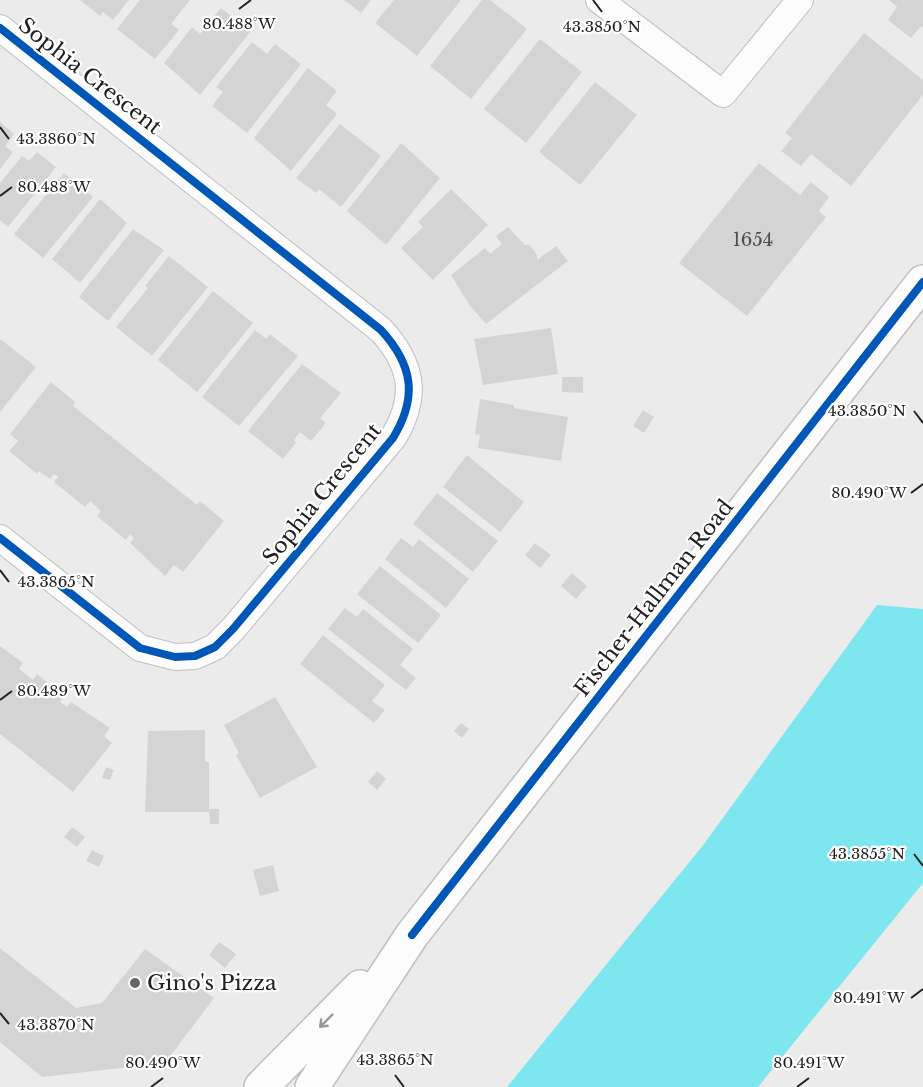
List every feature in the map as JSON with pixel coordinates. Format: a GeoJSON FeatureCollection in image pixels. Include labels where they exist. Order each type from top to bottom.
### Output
{"type":"FeatureCollection","features":[{"type":"Feature","properties":{"kind":"main road","name":"Fischer-Hallman Road"},"geometry":{"type":"LineString","coordinates":[[312,1087],[412,935],[923,282]]}},
{"type":"Feature","properties":{"kind":"main road","name":"Fischer-Hallman Road"},"geometry":{"type":"LineString","coordinates":[[261,1087],[412,935]]}},
{"type":"Feature","properties":{"kind":"street"},"geometry":{"type":"LineString","coordinates":[[599,0],[723,94],[800,0]]}},
{"type":"Feature","properties":{"kind":"street","name":"Sophia Crescent"},"geometry":{"type":"LineString","coordinates":[[0,28],[381,330],[395,345],[405,364],[409,385],[408,406],[393,438],[234,630],[215,647],[195,656],[175,657],[140,648],[0,537]]}},
{"type":"Feature","properties":{"kind":"water"},"geometry":{"type":"Polygon","coordinates":[[[877,605],[923,609],[923,883],[758,1087],[507,1087],[704,844],[877,605]]]}},
{"type":"Feature","properties":{"kind":"building"},"geometry":{"type":"Polygon","coordinates":[[[80,0],[129,0],[113,20],[103,12],[100,16],[80,0]]]}},
{"type":"Feature","properties":{"kind":"building"},"geometry":{"type":"Polygon","coordinates":[[[140,0],[190,0],[171,24],[179,30],[155,59],[117,29],[140,0]]]}},
{"type":"Feature","properties":{"kind":"building"},"geometry":{"type":"Polygon","coordinates":[[[344,0],[371,0],[361,13],[344,0]]]}},
{"type":"Feature","properties":{"kind":"building"},"geometry":{"type":"Polygon","coordinates":[[[394,0],[461,0],[417,56],[375,23],[394,0]]]}},
{"type":"Feature","properties":{"kind":"building"},"geometry":{"type":"Polygon","coordinates":[[[482,0],[490,0],[527,29],[471,99],[430,66],[482,0]]]}},
{"type":"Feature","properties":{"kind":"building"},"geometry":{"type":"Polygon","coordinates":[[[889,0],[923,0],[923,28],[921,26],[911,38],[888,20],[897,7],[889,0]]]}},
{"type":"Feature","properties":{"kind":"building"},"geometry":{"type":"Polygon","coordinates":[[[221,8],[251,31],[200,95],[164,63],[192,27],[200,34],[221,8]]]}},
{"type":"Feature","properties":{"kind":"building"},"geometry":{"type":"Polygon","coordinates":[[[864,33],[923,80],[923,95],[851,186],[811,154],[801,166],[781,151],[792,138],[785,133],[864,33]]]}},
{"type":"Feature","properties":{"kind":"building"},"geometry":{"type":"Polygon","coordinates":[[[540,39],[582,72],[526,143],[484,109],[540,39]]]}},
{"type":"Feature","properties":{"kind":"building"},"geometry":{"type":"Polygon","coordinates":[[[252,42],[267,54],[275,44],[301,64],[247,133],[212,106],[223,92],[216,87],[252,42]]]}},
{"type":"Feature","properties":{"kind":"building"},"geometry":{"type":"Polygon","coordinates":[[[308,68],[337,91],[326,105],[337,114],[291,171],[254,138],[308,68]]]}},
{"type":"Feature","properties":{"kind":"building"},"geometry":{"type":"Polygon","coordinates":[[[595,82],[637,115],[580,185],[539,152],[595,82]]]}},
{"type":"Feature","properties":{"kind":"building"},"geometry":{"type":"Polygon","coordinates":[[[0,122],[14,134],[5,146],[13,152],[0,169],[0,122]]]}},
{"type":"Feature","properties":{"kind":"building"},"geometry":{"type":"Polygon","coordinates":[[[340,124],[381,156],[341,207],[319,189],[316,193],[296,178],[340,124]]]}},
{"type":"Feature","properties":{"kind":"building"},"geometry":{"type":"Polygon","coordinates":[[[401,143],[440,178],[386,245],[347,211],[401,143]]]}},
{"type":"Feature","properties":{"kind":"building"},"geometry":{"type":"Polygon","coordinates":[[[37,152],[56,167],[8,227],[0,220],[0,183],[22,156],[29,161],[37,152]]]}},
{"type":"Feature","properties":{"kind":"building"},"geometry":{"type":"Polygon","coordinates":[[[759,163],[800,195],[811,182],[829,197],[819,211],[826,217],[747,316],[679,263],[759,163]]]}},
{"type":"Feature","properties":{"kind":"building"},"geometry":{"type":"Polygon","coordinates":[[[64,173],[93,197],[43,258],[14,234],[64,173]]]}},
{"type":"Feature","properties":{"kind":"building"},"geometry":{"type":"Polygon","coordinates":[[[451,189],[488,225],[433,280],[401,248],[423,227],[418,222],[451,189]]]}},
{"type":"Feature","properties":{"kind":"building"},"geometry":{"type":"Polygon","coordinates":[[[100,199],[127,223],[80,283],[52,259],[100,199]]]}},
{"type":"Feature","properties":{"kind":"building"},"geometry":{"type":"Polygon","coordinates":[[[508,227],[525,245],[530,245],[537,255],[537,260],[556,246],[568,261],[486,324],[470,306],[451,275],[485,248],[490,254],[502,244],[496,236],[508,227]]]}},
{"type":"Feature","properties":{"kind":"building"},"geometry":{"type":"Polygon","coordinates":[[[133,229],[164,250],[108,321],[79,297],[133,229]]]}},
{"type":"Feature","properties":{"kind":"building"},"geometry":{"type":"Polygon","coordinates":[[[169,256],[208,287],[152,356],[116,327],[148,288],[145,286],[169,256]]]}},
{"type":"Feature","properties":{"kind":"building"},"geometry":{"type":"Polygon","coordinates":[[[213,291],[253,323],[197,392],[158,360],[213,291]]]}},
{"type":"Feature","properties":{"kind":"building"},"geometry":{"type":"Polygon","coordinates":[[[551,328],[558,374],[483,385],[474,339],[551,328]]]}},
{"type":"Feature","properties":{"kind":"building"},"geometry":{"type":"Polygon","coordinates":[[[255,330],[266,339],[270,334],[298,356],[239,426],[202,397],[255,330]]]}},
{"type":"Feature","properties":{"kind":"building"},"geometry":{"type":"Polygon","coordinates":[[[0,339],[36,367],[0,412],[0,339]]]}},
{"type":"Feature","properties":{"kind":"building"},"geometry":{"type":"Polygon","coordinates":[[[302,364],[341,393],[320,418],[326,423],[311,441],[300,432],[294,440],[296,443],[283,459],[248,431],[302,364]]]}},
{"type":"Feature","properties":{"kind":"building"},"geometry":{"type":"Polygon","coordinates":[[[562,377],[583,377],[583,393],[562,392],[562,377]]]}},
{"type":"Feature","properties":{"kind":"building"},"geometry":{"type":"Polygon","coordinates":[[[51,382],[75,402],[73,406],[197,505],[200,501],[224,521],[183,572],[174,565],[165,576],[130,543],[134,538],[130,534],[126,540],[97,516],[101,511],[90,501],[85,507],[54,482],[58,477],[54,474],[50,479],[39,471],[37,474],[9,451],[18,441],[10,434],[51,382]]]}},
{"type":"Feature","properties":{"kind":"building"},"geometry":{"type":"Polygon","coordinates":[[[480,399],[514,405],[514,408],[568,417],[561,461],[478,448],[480,435],[475,434],[480,399]]]}},
{"type":"Feature","properties":{"kind":"building"},"geometry":{"type":"Polygon","coordinates":[[[643,410],[654,417],[644,433],[633,426],[643,410]]]}},
{"type":"Feature","properties":{"kind":"building"},"geometry":{"type":"Polygon","coordinates":[[[467,455],[524,502],[500,532],[443,487],[467,455]]]}},
{"type":"Feature","properties":{"kind":"building"},"geometry":{"type":"Polygon","coordinates":[[[437,493],[498,541],[473,572],[413,524],[437,493]]]}},
{"type":"Feature","properties":{"kind":"building"},"geometry":{"type":"Polygon","coordinates":[[[401,538],[413,547],[419,539],[469,579],[446,608],[385,559],[401,538]]]}},
{"type":"Feature","properties":{"kind":"building"},"geometry":{"type":"Polygon","coordinates":[[[535,543],[551,555],[540,568],[525,555],[535,543]]]}},
{"type":"Feature","properties":{"kind":"building"},"geometry":{"type":"Polygon","coordinates":[[[380,566],[441,615],[418,643],[357,594],[380,566]]]}},
{"type":"Feature","properties":{"kind":"building"},"geometry":{"type":"Polygon","coordinates":[[[572,573],[587,586],[576,599],[561,586],[572,573]]]}},
{"type":"Feature","properties":{"kind":"building"},"geometry":{"type":"Polygon","coordinates":[[[345,608],[357,617],[363,609],[413,649],[400,665],[416,678],[406,690],[328,629],[345,608]]]}},
{"type":"Feature","properties":{"kind":"building"},"geometry":{"type":"Polygon","coordinates":[[[323,635],[385,685],[372,701],[385,710],[374,723],[300,664],[323,635]]]}},
{"type":"Feature","properties":{"kind":"building"},"geometry":{"type":"Polygon","coordinates":[[[0,646],[23,663],[19,669],[33,680],[37,674],[64,696],[60,702],[67,707],[71,702],[110,728],[104,736],[112,743],[73,792],[0,734],[0,646]]]}},
{"type":"Feature","properties":{"kind":"building"},"geometry":{"type":"Polygon","coordinates":[[[275,697],[317,767],[260,798],[236,755],[239,753],[224,725],[275,697]]]}},
{"type":"Feature","properties":{"kind":"building"},"geometry":{"type":"Polygon","coordinates":[[[461,723],[469,729],[462,738],[454,731],[461,723]]]}},
{"type":"Feature","properties":{"kind":"building"},"geometry":{"type":"Polygon","coordinates":[[[205,730],[205,762],[209,762],[209,809],[219,809],[219,824],[210,824],[209,812],[145,812],[148,731],[205,730]]]}},
{"type":"Feature","properties":{"kind":"building"},"geometry":{"type":"Polygon","coordinates":[[[106,767],[114,770],[110,780],[102,778],[106,767]]]}},
{"type":"Feature","properties":{"kind":"building"},"geometry":{"type":"Polygon","coordinates":[[[377,771],[386,779],[377,790],[368,782],[377,771]]]}},
{"type":"Feature","properties":{"kind":"building"},"geometry":{"type":"Polygon","coordinates":[[[72,827],[85,837],[77,847],[64,837],[72,827]]]}},
{"type":"Feature","properties":{"kind":"building"},"geometry":{"type":"Polygon","coordinates":[[[92,850],[104,856],[99,867],[86,861],[92,850]]]}},
{"type":"Feature","properties":{"kind":"building"},"geometry":{"type":"Polygon","coordinates":[[[273,865],[279,891],[260,896],[253,870],[273,865]]]}},
{"type":"Feature","properties":{"kind":"building"},"geometry":{"type":"Polygon","coordinates":[[[219,942],[236,954],[225,968],[209,955],[219,942]]]}},
{"type":"Feature","properties":{"kind":"building"},"geometry":{"type":"Polygon","coordinates":[[[0,948],[76,1008],[102,1003],[145,949],[214,998],[165,1063],[42,1077],[0,1042],[0,948]]]}},
{"type":"Feature","properties":{"kind":"cycle path"},"geometry":{"type":"LineString","coordinates":[[0,28],[381,330],[400,356],[405,369],[409,395],[401,423],[393,438],[233,629],[215,647],[195,656],[175,657],[140,648],[0,538]]}},
{"type":"Feature","properties":{"kind":"cycle path"},"geometry":{"type":"LineString","coordinates":[[412,935],[923,282]]}},
{"type":"Feature","properties":{"kind":"place","name":"Gino's Pizza"},"geometry":{"type":"Point","coordinates":[135,983]}}]}
